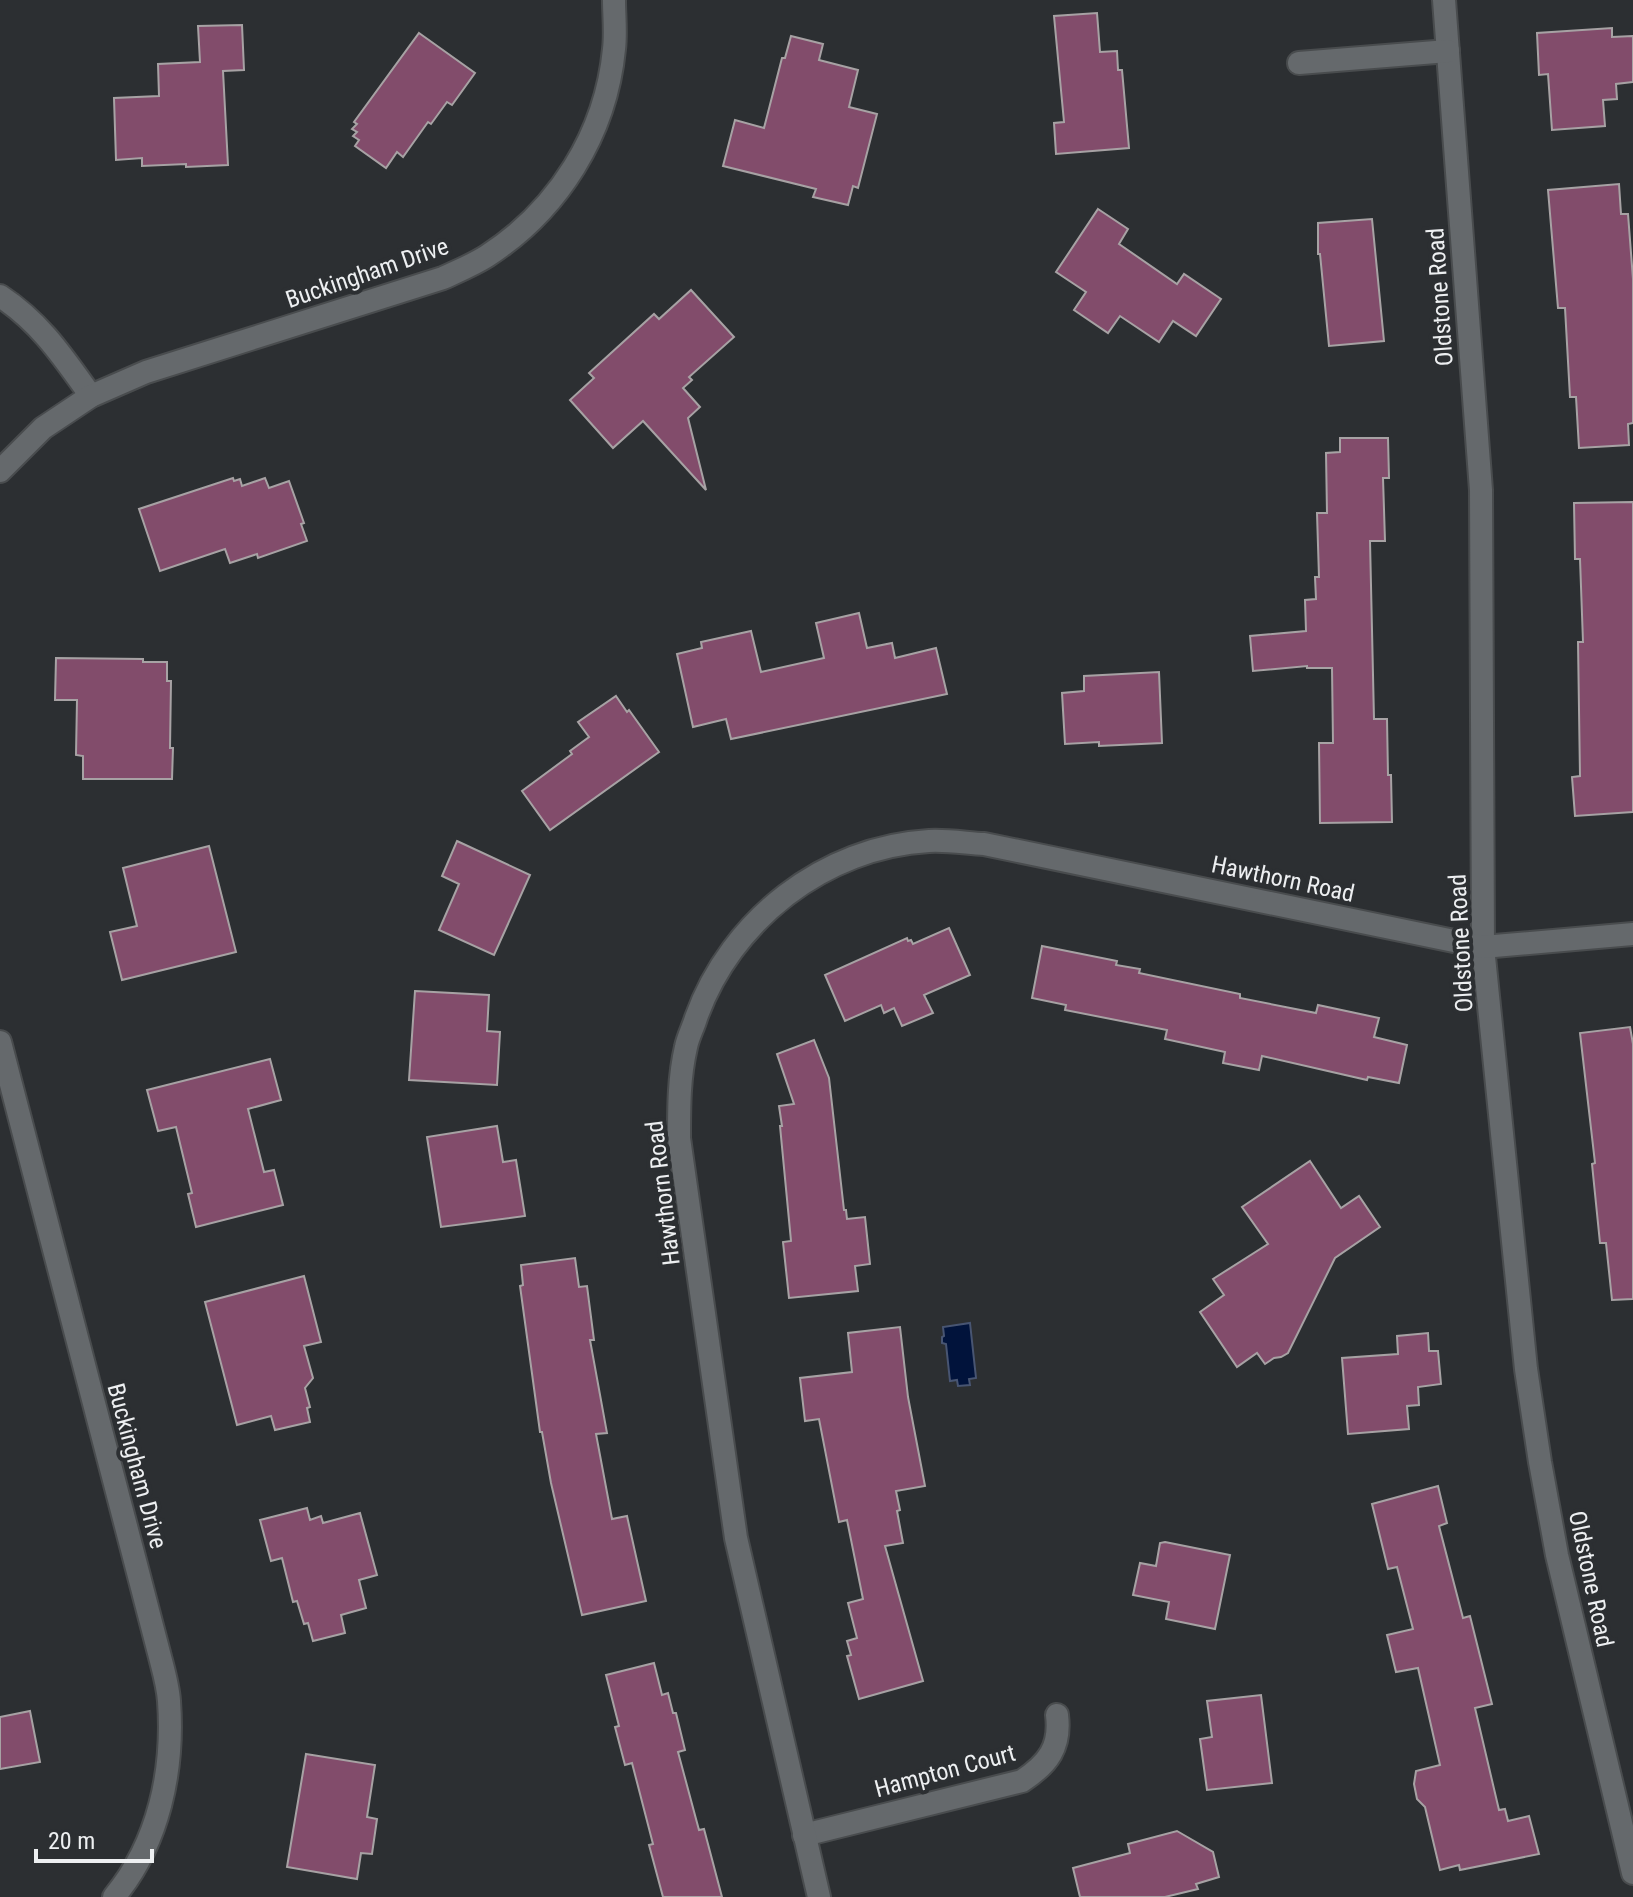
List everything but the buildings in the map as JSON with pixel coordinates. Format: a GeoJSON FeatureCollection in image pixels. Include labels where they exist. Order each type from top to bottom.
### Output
{"type":"FeatureCollection","features":[{"type":"Feature","properties":{"kind":"street","name":"Buckingham Drive"},"geometry":{"type":"LineString","coordinates":[[0,471],[43,428],[91,396],[146,372],[443,278],[485,257],[524,229],[561,188],[586,148],[598,119],[614,49],[614,0]]}},
{"type":"Feature","properties":{"kind":"street","name":"Oldstone Road"},"geometry":{"type":"LineString","coordinates":[[1444,0],[1481,490],[1483,947],[1526,1369],[1540,1462],[1557,1555],[1633,1873]]}},
{"type":"Feature","properties":{"kind":"street"},"geometry":{"type":"LineString","coordinates":[[1299,63],[1448,51]]}},
{"type":"Feature","properties":{"kind":"street"},"geometry":{"type":"LineString","coordinates":[[0,296],[50,339],[91,396]]}},
{"type":"Feature","properties":{"kind":"street","name":"Hawthorn Road"},"geometry":{"type":"LineString","coordinates":[[819,1897],[736,1538],[679,1138],[679,1091],[686,1045],[705,992],[730,952],[760,916],[795,888],[834,865],[885,847],[930,841],[984,844],[1483,947],[1633,934]]}},
{"type":"Feature","properties":{"kind":"street","name":"Buckingham Drive"},"geometry":{"type":"LineString","coordinates":[[0,1042],[169,1698],[170,1754],[162,1800],[147,1844],[114,1897]]}},
{"type":"Feature","properties":{"kind":"street","name":"Hampton Court"},"geometry":{"type":"LineString","coordinates":[[804,1835],[1022,1781],[1043,1768],[1056,1745],[1057,1715]]}},
{"type":"Feature","properties":{"kind":"water"},"geometry":{"type":"Polygon","coordinates":[[[970,1323],[976,1378],[969,1379],[970,1385],[958,1386],[957,1380],[950,1381],[946,1344],[942,1343],[943,1327],[970,1323]]]}}]}
